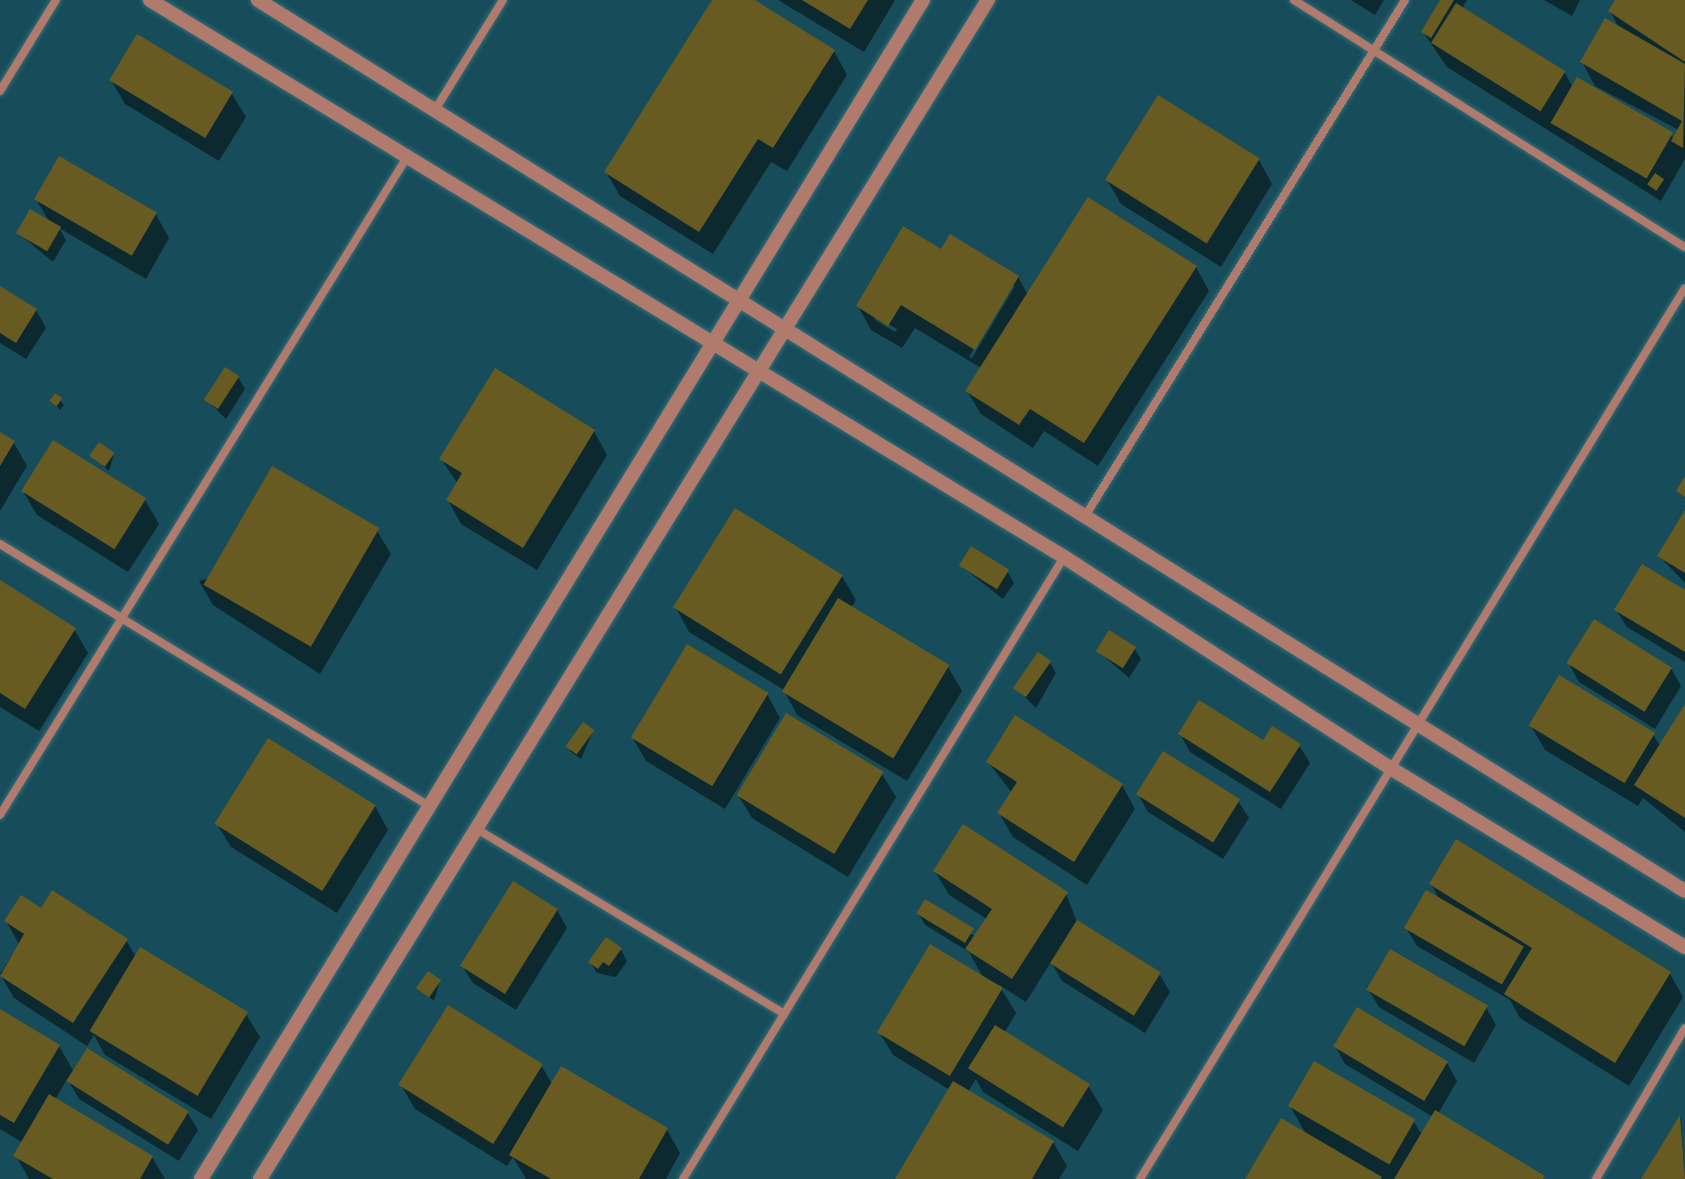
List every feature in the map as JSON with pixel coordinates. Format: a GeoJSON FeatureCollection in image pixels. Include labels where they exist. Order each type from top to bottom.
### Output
{"type":"FeatureCollection","features":[{"type":"Feature","properties":{"kind":"street"},"geometry":{"type":"LineString","coordinates":[[150,0],[1064,557],[1387,766],[1685,947]]}},
{"type":"Feature","properties":{"kind":"street"},"geometry":{"type":"LineString","coordinates":[[258,0],[788,328],[1084,517],[1685,891]]}},
{"type":"Feature","properties":{"kind":"street"},"geometry":{"type":"LineString","coordinates":[[201,1179],[923,0]]}},
{"type":"Feature","properties":{"kind":"street"},"geometry":{"type":"LineString","coordinates":[[260,1179],[480,831],[988,0]]}},
{"type":"Feature","properties":{"kind":"lane"},"geometry":{"type":"LineString","coordinates":[[0,90],[56,0]]}},
{"type":"Feature","properties":{"kind":"lane"},"geometry":{"type":"LineString","coordinates":[[436,110],[503,0]]}},
{"type":"Feature","properties":{"kind":"lane"},"geometry":{"type":"LineString","coordinates":[[1294,0],[1685,247]]}},
{"type":"Feature","properties":{"kind":"lane"},"geometry":{"type":"LineString","coordinates":[[1084,517],[1405,0]]}},
{"type":"Feature","properties":{"kind":"lane"},"geometry":{"type":"LineString","coordinates":[[0,815],[407,157]]}},
{"type":"Feature","properties":{"kind":"lane"},"geometry":{"type":"LineString","coordinates":[[1140,1179],[1387,766],[1685,288]]}},
{"type":"Feature","properties":{"kind":"lane"},"geometry":{"type":"LineString","coordinates":[[0,544],[429,806]]}},
{"type":"Feature","properties":{"kind":"lane"},"geometry":{"type":"LineString","coordinates":[[683,1179],[1064,557]]}},
{"type":"Feature","properties":{"kind":"lane"},"geometry":{"type":"LineString","coordinates":[[480,831],[784,1014]]}},
{"type":"Feature","properties":{"kind":"lane"},"geometry":{"type":"LineString","coordinates":[[1596,1179],[1685,1028]]}},
{"type":"Feature","properties":{"kind":"building"},"geometry":{"type":"Polygon","coordinates":[[[712,0],[755,0],[835,50],[773,148],[758,139],[699,232],[604,172],[712,0]]]}},
{"type":"Feature","properties":{"kind":"building"},"geometry":{"type":"Polygon","coordinates":[[[802,0],[868,0],[850,29],[802,0]]]}},
{"type":"Feature","properties":{"kind":"building"},"geometry":{"type":"Polygon","coordinates":[[[1440,0],[1454,0],[1431,38],[1421,32],[1440,0]]]}},
{"type":"Feature","properties":{"kind":"building"},"geometry":{"type":"Polygon","coordinates":[[[1615,0],[1685,0],[1685,62],[1608,11],[1615,0]]]}},
{"type":"Feature","properties":{"kind":"building"},"geometry":{"type":"Polygon","coordinates":[[[1456,3],[1565,71],[1540,111],[1431,43],[1456,3]]]}},
{"type":"Feature","properties":{"kind":"building"},"geometry":{"type":"Polygon","coordinates":[[[1605,18],[1685,64],[1683,148],[1671,141],[1682,121],[1580,62],[1605,18]]]}},
{"type":"Feature","properties":{"kind":"building"},"geometry":{"type":"Polygon","coordinates":[[[137,34],[233,92],[205,138],[109,80],[137,34]]]}},
{"type":"Feature","properties":{"kind":"building"},"geometry":{"type":"Polygon","coordinates":[[[1577,77],[1673,132],[1647,178],[1550,123],[1577,77]]]}},
{"type":"Feature","properties":{"kind":"building"},"geometry":{"type":"Polygon","coordinates":[[[1158,95],[1260,159],[1207,243],[1105,180],[1158,95]]]}},
{"type":"Feature","properties":{"kind":"building"},"geometry":{"type":"Polygon","coordinates":[[[59,156],[157,212],[132,256],[34,199],[59,156]]]}},
{"type":"Feature","properties":{"kind":"building"},"geometry":{"type":"Polygon","coordinates":[[[1655,173],[1664,179],[1656,191],[1647,185],[1655,173]]]}},
{"type":"Feature","properties":{"kind":"building"},"geometry":{"type":"Polygon","coordinates":[[[1088,197],[1197,266],[1084,443],[1030,409],[1019,425],[965,391],[1088,197]]]}},
{"type":"Feature","properties":{"kind":"building"},"geometry":{"type":"Polygon","coordinates":[[[30,209],[61,227],[47,251],[16,233],[30,209]]]}},
{"type":"Feature","properties":{"kind":"building"},"geometry":{"type":"Polygon","coordinates":[[[903,226],[941,249],[950,234],[1019,276],[975,350],[901,305],[888,326],[856,306],[903,226]]]}},
{"type":"Feature","properties":{"kind":"building"},"geometry":{"type":"Polygon","coordinates":[[[0,286],[37,309],[16,343],[0,333],[0,286]]]}},
{"type":"Feature","properties":{"kind":"building"},"geometry":{"type":"Polygon","coordinates":[[[225,367],[239,376],[218,409],[204,400],[225,367]]]}},
{"type":"Feature","properties":{"kind":"building"},"geometry":{"type":"Polygon","coordinates":[[[495,368],[595,430],[523,548],[446,500],[462,473],[439,459],[495,368]]]}},
{"type":"Feature","properties":{"kind":"building"},"geometry":{"type":"Polygon","coordinates":[[[55,393],[62,398],[56,406],[49,401],[55,393]]]}},
{"type":"Feature","properties":{"kind":"building"},"geometry":{"type":"Polygon","coordinates":[[[0,432],[15,441],[0,466],[0,432]]]}},
{"type":"Feature","properties":{"kind":"building"},"geometry":{"type":"Polygon","coordinates":[[[53,440],[146,498],[114,549],[21,491],[53,440]]]}},
{"type":"Feature","properties":{"kind":"building"},"geometry":{"type":"Polygon","coordinates":[[[99,442],[115,453],[105,467],[89,456],[99,442]]]}},
{"type":"Feature","properties":{"kind":"building"},"geometry":{"type":"Polygon","coordinates":[[[272,466],[379,528],[311,647],[204,585],[272,466]]]}},
{"type":"Feature","properties":{"kind":"building"},"geometry":{"type":"Polygon","coordinates":[[[1685,476],[1685,497],[1676,491],[1685,476]]]}},
{"type":"Feature","properties":{"kind":"building"},"geometry":{"type":"Polygon","coordinates":[[[735,508],[843,575],[781,675],[673,607],[735,508]]]}},
{"type":"Feature","properties":{"kind":"building"},"geometry":{"type":"Polygon","coordinates":[[[1685,510],[1685,573],[1657,556],[1685,510]]]}},
{"type":"Feature","properties":{"kind":"building"},"geometry":{"type":"Polygon","coordinates":[[[971,546],[1009,570],[997,589],[959,566],[971,546]]]}},
{"type":"Feature","properties":{"kind":"building"},"geometry":{"type":"Polygon","coordinates":[[[1642,564],[1685,590],[1685,652],[1614,610],[1642,564]]]}},
{"type":"Feature","properties":{"kind":"building"},"geometry":{"type":"Polygon","coordinates":[[[0,580],[76,628],[25,709],[0,693],[0,580]]]}},
{"type":"Feature","properties":{"kind":"building"},"geometry":{"type":"Polygon","coordinates":[[[838,598],[949,665],[893,758],[782,691],[838,598]]]}},
{"type":"Feature","properties":{"kind":"building"},"geometry":{"type":"Polygon","coordinates":[[[1594,619],[1672,668],[1644,712],[1566,663],[1594,619]]]}},
{"type":"Feature","properties":{"kind":"building"},"geometry":{"type":"Polygon","coordinates":[[[1109,630],[1136,647],[1123,668],[1096,651],[1109,630]]]}},
{"type":"Feature","properties":{"kind":"building"},"geometry":{"type":"Polygon","coordinates":[[[687,644],[768,693],[712,786],[631,737],[687,644]]]}},
{"type":"Feature","properties":{"kind":"building"},"geometry":{"type":"Polygon","coordinates":[[[1038,652],[1051,661],[1026,697],[1013,688],[1038,652]]]}},
{"type":"Feature","properties":{"kind":"building"},"geometry":{"type":"Polygon","coordinates":[[[1559,675],[1655,733],[1625,783],[1529,726],[1559,675]]]}},
{"type":"Feature","properties":{"kind":"building"},"geometry":{"type":"Polygon","coordinates":[[[1199,700],[1263,740],[1272,726],[1301,744],[1270,792],[1178,734],[1199,700]]]}},
{"type":"Feature","properties":{"kind":"building"},"geometry":{"type":"Polygon","coordinates":[[[1685,704],[1685,818],[1634,785],[1685,704]]]}},
{"type":"Feature","properties":{"kind":"building"},"geometry":{"type":"Polygon","coordinates":[[[786,713],[884,772],[834,854],[737,795],[786,713]]]}},
{"type":"Feature","properties":{"kind":"building"},"geometry":{"type":"Polygon","coordinates":[[[1015,715],[1123,784],[1074,862],[997,813],[1017,782],[986,762],[1015,715]]]}},
{"type":"Feature","properties":{"kind":"building"},"geometry":{"type":"Polygon","coordinates":[[[583,722],[594,730],[577,754],[565,746],[583,722]]]}},
{"type":"Feature","properties":{"kind":"building"},"geometry":{"type":"Polygon","coordinates":[[[268,738],[376,805],[322,891],[214,824],[268,738]]]}},
{"type":"Feature","properties":{"kind":"building"},"geometry":{"type":"Polygon","coordinates":[[[1163,751],[1240,799],[1213,842],[1136,794],[1163,751]]]}},
{"type":"Feature","properties":{"kind":"building"},"geometry":{"type":"Polygon","coordinates":[[[963,824],[1068,892],[1012,979],[965,949],[992,909],[933,871],[963,824]]]}},
{"type":"Feature","properties":{"kind":"building"},"geometry":{"type":"Polygon","coordinates":[[[1456,839],[1671,972],[1615,1063],[1504,994],[1532,948],[1429,884],[1456,839]]]}},
{"type":"Feature","properties":{"kind":"building"},"geometry":{"type":"Polygon","coordinates":[[[513,881],[558,909],[505,994],[460,966],[513,881]]]}},
{"type":"Feature","properties":{"kind":"building"},"geometry":{"type":"Polygon","coordinates":[[[52,890],[128,939],[73,1023],[0,976],[24,934],[4,921],[21,895],[41,908],[52,890]]]}},
{"type":"Feature","properties":{"kind":"building"},"geometry":{"type":"Polygon","coordinates":[[[1426,890],[1524,946],[1502,985],[1404,928],[1426,890]]]}},
{"type":"Feature","properties":{"kind":"building"},"geometry":{"type":"Polygon","coordinates":[[[925,899],[974,928],[965,943],[916,914],[925,899]]]}},
{"type":"Feature","properties":{"kind":"building"},"geometry":{"type":"Polygon","coordinates":[[[1077,920],[1161,972],[1134,1016],[1050,963],[1077,920]]]}},
{"type":"Feature","properties":{"kind":"building"},"geometry":{"type":"Polygon","coordinates":[[[606,937],[622,948],[609,966],[603,962],[598,969],[588,962],[606,937]]]}},
{"type":"Feature","properties":{"kind":"building"},"geometry":{"type":"Polygon","coordinates":[[[930,944],[1003,988],[950,1076],[877,1032],[930,944]]]}},
{"type":"Feature","properties":{"kind":"building"},"geometry":{"type":"Polygon","coordinates":[[[140,947],[248,1012],[198,1096],[90,1031],[140,947]]]}},
{"type":"Feature","properties":{"kind":"building"},"geometry":{"type":"Polygon","coordinates":[[[1390,949],[1488,1006],[1464,1046],[1366,990],[1390,949]]]}},
{"type":"Feature","properties":{"kind":"building"},"geometry":{"type":"Polygon","coordinates":[[[428,971],[441,980],[429,997],[416,988],[428,971]]]}},
{"type":"Feature","properties":{"kind":"building"},"geometry":{"type":"Polygon","coordinates":[[[448,1005],[543,1064],[493,1144],[398,1085],[448,1005]]]}},
{"type":"Feature","properties":{"kind":"building"},"geometry":{"type":"Polygon","coordinates":[[[1357,1007],[1448,1062],[1424,1101],[1333,1046],[1357,1007]]]}},
{"type":"Feature","properties":{"kind":"building"},"geometry":{"type":"Polygon","coordinates":[[[0,1009],[60,1045],[14,1123],[0,1115],[0,1009]]]}},
{"type":"Feature","properties":{"kind":"building"},"geometry":{"type":"Polygon","coordinates":[[[995,1025],[1090,1084],[1063,1128],[968,1068],[995,1025]]]}},
{"type":"Feature","properties":{"kind":"building"},"geometry":{"type":"Polygon","coordinates":[[[87,1048],[189,1112],[168,1145],[66,1081],[87,1048]]]}},
{"type":"Feature","properties":{"kind":"building"},"geometry":{"type":"Polygon","coordinates":[[[1314,1061],[1415,1120],[1389,1165],[1288,1106],[1314,1061]]]}},
{"type":"Feature","properties":{"kind":"building"},"geometry":{"type":"Polygon","coordinates":[[[561,1066],[668,1128],[639,1179],[551,1179],[509,1155],[561,1066]]]}},
{"type":"Feature","properties":{"kind":"building"},"geometry":{"type":"Polygon","coordinates":[[[953,1081],[1054,1141],[1032,1179],[895,1179],[953,1081]]]}},
{"type":"Feature","properties":{"kind":"building"},"geometry":{"type":"Polygon","coordinates":[[[49,1094],[153,1156],[140,1179],[53,1179],[13,1156],[49,1094]]]}},
{"type":"Feature","properties":{"kind":"building"},"geometry":{"type":"Polygon","coordinates":[[[1435,1110],[1545,1176],[1543,1179],[1394,1179],[1435,1110]]]}},
{"type":"Feature","properties":{"kind":"building"},"geometry":{"type":"Polygon","coordinates":[[[1680,1115],[1685,1179],[1641,1179],[1680,1115]]]}},
{"type":"Feature","properties":{"kind":"building"},"geometry":{"type":"Polygon","coordinates":[[[1281,1118],[1382,1177],[1381,1179],[1245,1179],[1281,1118]]]}}]}
